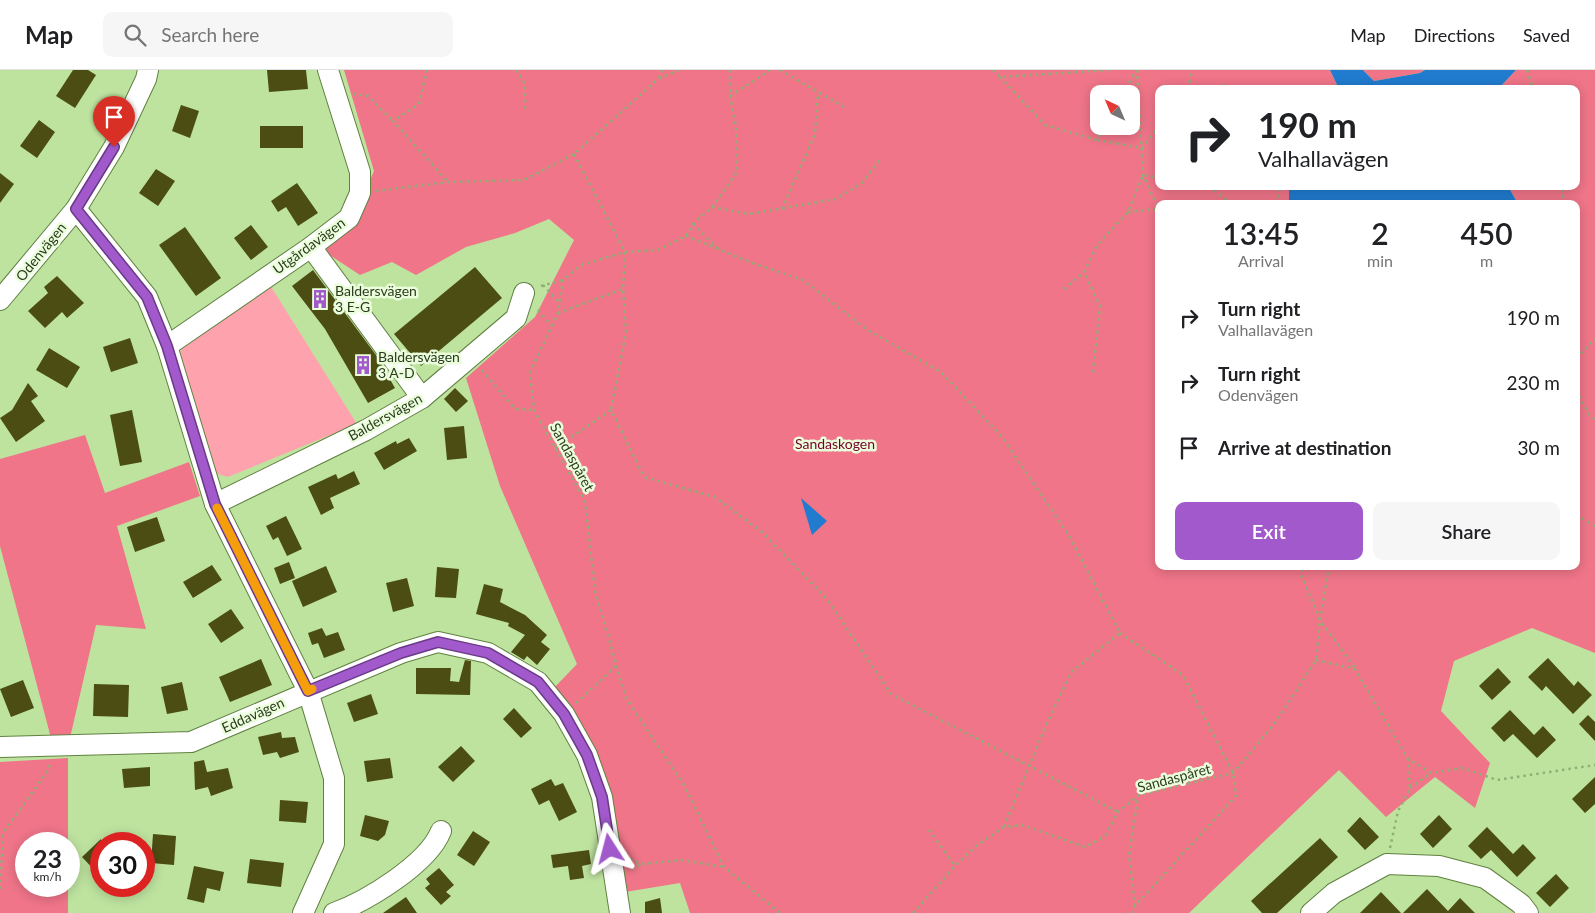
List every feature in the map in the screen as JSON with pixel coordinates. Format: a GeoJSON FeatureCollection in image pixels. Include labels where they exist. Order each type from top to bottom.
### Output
{"type":"FeatureCollection","features":[{"type":"Feature","properties":{"kind":"street","name":"Odenvägen"},"geometry":{"type":"LineString","coordinates":[[0,300],[76,209],[114,147],[146,79],[148,70]]}},
{"type":"Feature","properties":{"kind":"street","name":"Utgårdavägen"},"geometry":{"type":"LineString","coordinates":[[167,346],[312,247],[349,218],[360,193],[360,172],[328,70]]}},
{"type":"Feature","properties":{"kind":"street"},"geometry":{"type":"LineString","coordinates":[[76,209],[147,297],[167,346],[215,504],[308,691],[334,778],[334,844],[303,913]]}},
{"type":"Feature","properties":{"kind":"street"},"geometry":{"type":"LineString","coordinates":[[312,247],[422,398]]}},
{"type":"Feature","properties":{"kind":"street","name":"Baldersvägen"},"geometry":{"type":"LineString","coordinates":[[215,504],[366,430],[422,398],[516,318],[524,293]]}},
{"type":"Feature","properties":{"kind":"street","name":"Eddavägen"},"geometry":{"type":"LineString","coordinates":[[0,747],[191,742],[401,653],[438,642],[488,653],[538,682],[564,714],[587,755],[602,797],[620,913]]}},
{"type":"Feature","properties":{"kind":"street"},"geometry":{"type":"LineString","coordinates":[[334,913],[349,908],[379,890],[415,863],[436,844],[441,831]]}},
{"type":"Feature","properties":{"kind":"street"},"geometry":{"type":"LineString","coordinates":[[1311,913],[1334,893],[1387,864],[1439,866],[1485,878],[1521,904],[1528,913]]}},
{"type":"Feature","properties":{"kind":"path"},"geometry":{"type":"LineString","coordinates":[[393,122],[419,104],[427,70]]}},
{"type":"Feature","properties":{"kind":"path"},"geometry":{"type":"LineString","coordinates":[[516,70],[525,84],[525,109]]}},
{"type":"Feature","properties":{"kind":"path"},"geometry":{"type":"LineString","coordinates":[[658,79],[662,70]]}},
{"type":"Feature","properties":{"kind":"path"},"geometry":{"type":"LineString","coordinates":[[360,193],[448,182],[524,180],[574,154],[658,79],[679,70]]}},
{"type":"Feature","properties":{"kind":"path"},"geometry":{"type":"LineString","coordinates":[[524,293],[543,285],[563,280],[581,265],[625,252],[658,250],[686,236],[693,224],[712,207],[737,172],[736,127],[730,96],[730,70]]}},
{"type":"Feature","properties":{"kind":"path"},"geometry":{"type":"LineString","coordinates":[[730,96],[770,70]]}},
{"type":"Feature","properties":{"kind":"path"},"geometry":{"type":"LineString","coordinates":[[780,70],[844,106]]}},
{"type":"Feature","properties":{"kind":"path"},"geometry":{"type":"LineString","coordinates":[[994,70],[1045,125],[1097,140],[1142,148]]}},
{"type":"Feature","properties":{"kind":"path"},"geometry":{"type":"LineString","coordinates":[[1000,77],[1110,70]]}},
{"type":"Feature","properties":{"kind":"path"},"geometry":{"type":"LineString","coordinates":[[1128,85],[1136,70]]}},
{"type":"Feature","properties":{"kind":"path"},"geometry":{"type":"LineString","coordinates":[[1136,70],[1143,174],[1155,200]]}},
{"type":"Feature","properties":{"kind":"path"},"geometry":{"type":"LineString","coordinates":[[1189,85],[1192,70]]}},
{"type":"Feature","properties":{"kind":"path"},"geometry":{"type":"LineString","coordinates":[[1527,70],[1532,85]]}},
{"type":"Feature","properties":{"kind":"path"},"geometry":{"type":"LineString","coordinates":[[335,92],[368,96],[448,182]]}},
{"type":"Feature","properties":{"kind":"path"},"geometry":{"type":"LineString","coordinates":[[782,209],[815,134],[818,92]]}},
{"type":"Feature","properties":{"kind":"path"},"geometry":{"type":"LineString","coordinates":[[1142,148],[1155,133]]}},
{"type":"Feature","properties":{"kind":"path"},"geometry":{"type":"LineString","coordinates":[[1097,140],[1100,135]]}},
{"type":"Feature","properties":{"kind":"path"},"geometry":{"type":"LineString","coordinates":[[574,154],[625,252],[623,289],[626,332],[611,410],[644,477],[715,497],[762,532],[827,599],[891,694],[1030,768],[1118,812]]}},
{"type":"Feature","properties":{"kind":"path"},"geometry":{"type":"LineString","coordinates":[[712,207],[749,214],[835,199],[861,184],[880,160]]}},
{"type":"Feature","properties":{"kind":"path"},"geometry":{"type":"LineString","coordinates":[[1143,174],[1155,177]]}},
{"type":"Feature","properties":{"kind":"path"},"geometry":{"type":"LineString","coordinates":[[1064,289],[1084,272],[1097,245],[1128,212],[1143,174]]}},
{"type":"Feature","properties":{"kind":"path"},"geometry":{"type":"LineString","coordinates":[[1214,190],[1227,200]]}},
{"type":"Feature","properties":{"kind":"path"},"geometry":{"type":"LineString","coordinates":[[1128,212],[1155,209]]}},
{"type":"Feature","properties":{"kind":"path"},"geometry":{"type":"LineString","coordinates":[[693,224],[720,251]]}},
{"type":"Feature","properties":{"kind":"path"},"geometry":{"type":"LineString","coordinates":[[686,236],[720,251],[803,280],[866,329],[941,372],[1002,437],[1068,534],[1120,633],[1183,675],[1233,773],[1236,796],[1135,906],[1132,913]]}},
{"type":"Feature","properties":{"kind":"path"},"geometry":{"type":"LineString","coordinates":[[1084,272],[1100,306],[1093,372]]}},
{"type":"Feature","properties":{"kind":"path","name":"Sandaspåret"},"geometry":{"type":"LineString","coordinates":[[563,280],[558,313],[530,372],[534,410],[585,501],[595,591],[626,698],[684,785],[724,867],[780,913]]}},
{"type":"Feature","properties":{"kind":"path"},"geometry":{"type":"LineString","coordinates":[[543,285],[560,302]]}},
{"type":"Feature","properties":{"kind":"path"},"geometry":{"type":"LineString","coordinates":[[558,313],[623,289]]}},
{"type":"Feature","properties":{"kind":"path"},"geometry":{"type":"LineString","coordinates":[[1580,354],[1595,339]]}},
{"type":"Feature","properties":{"kind":"path"},"geometry":{"type":"LineString","coordinates":[[471,357],[515,410],[534,410]]}},
{"type":"Feature","properties":{"kind":"path"},"geometry":{"type":"LineString","coordinates":[[1580,398],[1588,413],[1595,420]]}},
{"type":"Feature","properties":{"kind":"path"},"geometry":{"type":"LineString","coordinates":[[555,448],[611,410]]}},
{"type":"Feature","properties":{"kind":"path"},"geometry":{"type":"LineString","coordinates":[[1580,517],[1595,526]]}},
{"type":"Feature","properties":{"kind":"path"},"geometry":{"type":"LineString","coordinates":[[1303,570],[1301,575],[1320,620],[1355,669],[1408,759],[1410,789]]}},
{"type":"Feature","properties":{"kind":"path"},"geometry":{"type":"LineString","coordinates":[[1233,773],[1275,723],[1316,660],[1328,570]]}},
{"type":"Feature","properties":{"kind":"path"},"geometry":{"type":"LineString","coordinates":[[913,913],[955,866],[976,846],[1004,827],[1030,768],[1044,730],[1072,672],[1120,633]]}},
{"type":"Feature","properties":{"kind":"path"},"geometry":{"type":"LineString","coordinates":[[1316,660],[1355,669]]}},
{"type":"Feature","properties":{"kind":"path"},"geometry":{"type":"LineString","coordinates":[[564,714],[617,666]]}},
{"type":"Feature","properties":{"kind":"path"},"geometry":{"type":"LineString","coordinates":[[0,889],[1,834],[49,769],[51,745]]}},
{"type":"Feature","properties":{"kind":"path"},"geometry":{"type":"LineString","coordinates":[[1408,759],[1431,773]]}},
{"type":"Feature","properties":{"kind":"path"},"geometry":{"type":"LineString","coordinates":[[1387,864],[1398,811],[1410,789],[1431,773],[1463,768],[1496,780],[1595,765]]}},
{"type":"Feature","properties":{"kind":"path","name":"Sandaspåret"},"geometry":{"type":"LineString","coordinates":[[1004,827],[1022,825],[1085,847],[1105,836],[1118,812],[1139,795],[1233,773]]}},
{"type":"Feature","properties":{"kind":"path"},"geometry":{"type":"LineString","coordinates":[[1135,906],[1129,855],[1139,795]]}},
{"type":"Feature","properties":{"kind":"path"},"geometry":{"type":"LineString","coordinates":[[929,830],[955,866]]}},
{"type":"Feature","properties":{"kind":"path"},"geometry":{"type":"LineString","coordinates":[[610,849],[641,864],[680,860],[724,867]]}},
{"type":"Feature","properties":{"kind":"shaded area"},"geometry":{"type":"Polygon","coordinates":[[[270,285],[357,424],[228,477],[217,474],[179,355],[184,343],[270,285]]]}},
{"type":"Feature","properties":{"kind":"green space","name":"Sandaskogen"},"geometry":{"type":"Polygon","coordinates":[[[344,70],[1330,70],[1337,85],[1155,85],[1155,190],[1289,190],[1289,200],[1155,200],[1155,570],[1580,570],[1580,200],[1516,200],[1510,190],[1580,190],[1580,85],[1502,85],[1516,70],[1595,70],[1595,653],[1532,628],[1454,661],[1441,711],[1490,763],[1475,808],[1435,777],[1386,817],[1339,770],[1189,913],[690,913],[680,883],[625,892],[609,795],[553,689],[577,664],[500,486],[466,378],[535,317],[574,240],[549,219],[515,233],[466,247],[416,275],[392,262],[360,275],[322,250],[352,222],[374,171],[344,70]]]}},
{"type":"Feature","properties":{"kind":"green space"},"geometry":{"type":"Polygon","coordinates":[[[1363,70],[1425,70],[1420,73],[1374,81],[1363,70]]]}},
{"type":"Feature","properties":{"kind":"green space"},"geometry":{"type":"Polygon","coordinates":[[[85,435],[105,493],[189,462],[200,496],[117,526],[146,629],[96,625],[70,738],[51,738],[0,546],[0,459],[85,435]]]}},
{"type":"Feature","properties":{"kind":"green space"},"geometry":{"type":"Polygon","coordinates":[[[68,758],[68,832],[15,832],[15,897],[68,897],[68,913],[0,913],[0,762],[68,758]]]}},
{"type":"Feature","properties":{"kind":"water"},"geometry":{"type":"Polygon","coordinates":[[[1330,70],[1363,70],[1374,81],[1420,73],[1425,70],[1516,70],[1502,85],[1337,85],[1330,70]]]}},
{"type":"Feature","properties":{"kind":"water"},"geometry":{"type":"Polygon","coordinates":[[[1289,190],[1510,190],[1516,200],[1289,200],[1289,190]]]}},
{"type":"Feature","properties":{"kind":"water"},"geometry":{"type":"Polygon","coordinates":[[[801,498],[827,521],[812,535],[801,498]]]}},
{"type":"Feature","properties":{"kind":"building"},"geometry":{"type":"Polygon","coordinates":[[[73,70],[88,70],[96,75],[75,108],[56,96],[73,70]]]}},
{"type":"Feature","properties":{"kind":"building"},"geometry":{"type":"Polygon","coordinates":[[[267,70],[306,70],[308,89],[269,92],[267,70]]]}},
{"type":"Feature","properties":{"kind":"building"},"geometry":{"type":"Polygon","coordinates":[[[181,105],[199,111],[190,138],[172,131],[181,105]]]}},
{"type":"Feature","properties":{"kind":"building"},"geometry":{"type":"Polygon","coordinates":[[[39,120],[55,132],[37,158],[20,146],[39,120]]]}},
{"type":"Feature","properties":{"kind":"building"},"geometry":{"type":"Polygon","coordinates":[[[260,126],[303,126],[303,148],[260,148],[260,126]]]}},
{"type":"Feature","properties":{"kind":"building"},"geometry":{"type":"Polygon","coordinates":[[[156,169],[175,181],[158,206],[139,193],[156,169]]]}},
{"type":"Feature","properties":{"kind":"building"},"geometry":{"type":"Polygon","coordinates":[[[0,173],[14,184],[0,203],[0,173]]]}},
{"type":"Feature","properties":{"kind":"building"},"geometry":{"type":"Polygon","coordinates":[[[297,183],[318,213],[298,226],[286,207],[278,212],[271,201],[297,183]]]}},
{"type":"Feature","properties":{"kind":"building"},"geometry":{"type":"Polygon","coordinates":[[[251,225],[268,247],[251,260],[234,238],[251,225]]]}},
{"type":"Feature","properties":{"kind":"building"},"geometry":{"type":"Polygon","coordinates":[[[185,227],[221,278],[196,296],[159,245],[185,227]]]}},
{"type":"Feature","properties":{"kind":"building"},"geometry":{"type":"Polygon","coordinates":[[[475,267],[502,298],[421,366],[394,334],[475,267]]]}},
{"type":"Feature","properties":{"kind":"building"},"geometry":{"type":"Polygon","coordinates":[[[313,270],[376,355],[395,388],[368,403],[325,329],[292,286],[313,270]]]}},
{"type":"Feature","properties":{"kind":"building"},"geometry":{"type":"Polygon","coordinates":[[[57,276],[84,303],[67,318],[62,312],[45,328],[28,311],[48,293],[44,287],[57,276]]]}},
{"type":"Feature","properties":{"kind":"building"},"geometry":{"type":"Polygon","coordinates":[[[130,338],[138,363],[111,372],[103,347],[130,338]]]}},
{"type":"Feature","properties":{"kind":"building"},"geometry":{"type":"Polygon","coordinates":[[[49,348],[80,367],[67,388],[36,370],[49,348]]]}},
{"type":"Feature","properties":{"kind":"building"},"geometry":{"type":"Polygon","coordinates":[[[28,383],[38,396],[31,401],[45,421],[16,442],[0,418],[12,410],[28,383]]]}},
{"type":"Feature","properties":{"kind":"building"},"geometry":{"type":"Polygon","coordinates":[[[455,388],[468,401],[456,412],[444,399],[455,388]]]}},
{"type":"Feature","properties":{"kind":"building"},"geometry":{"type":"Polygon","coordinates":[[[132,410],[142,462],[120,466],[110,415],[132,410]]]}},
{"type":"Feature","properties":{"kind":"building"},"geometry":{"type":"Polygon","coordinates":[[[464,426],[467,458],[447,460],[444,428],[464,426]]]}},
{"type":"Feature","properties":{"kind":"building"},"geometry":{"type":"Polygon","coordinates":[[[409,438],[417,451],[384,470],[374,453],[396,441],[397,444],[409,438]]]}},
{"type":"Feature","properties":{"kind":"building"},"geometry":{"type":"Polygon","coordinates":[[[354,471],[360,484],[330,498],[334,508],[321,515],[308,487],[336,474],[338,479],[354,471]]]}},
{"type":"Feature","properties":{"kind":"building"},"geometry":{"type":"Polygon","coordinates":[[[286,516],[302,549],[287,556],[278,537],[273,540],[266,526],[286,516]]]}},
{"type":"Feature","properties":{"kind":"building"},"geometry":{"type":"Polygon","coordinates":[[[157,517],[165,541],[135,552],[127,527],[157,517]]]}},
{"type":"Feature","properties":{"kind":"building"},"geometry":{"type":"Polygon","coordinates":[[[289,562],[295,578],[280,584],[274,568],[289,562]]]}},
{"type":"Feature","properties":{"kind":"building"},"geometry":{"type":"Polygon","coordinates":[[[212,565],[222,580],[193,598],[183,582],[212,565]]]}},
{"type":"Feature","properties":{"kind":"building"},"geometry":{"type":"Polygon","coordinates":[[[326,566],[337,592],[303,607],[292,581],[326,566]]]}},
{"type":"Feature","properties":{"kind":"building"},"geometry":{"type":"Polygon","coordinates":[[[437,567],[459,569],[456,598],[435,597],[437,567]]]}},
{"type":"Feature","properties":{"kind":"building"},"geometry":{"type":"Polygon","coordinates":[[[407,578],[414,606],[393,612],[386,583],[407,578]]]}},
{"type":"Feature","properties":{"kind":"building"},"geometry":{"type":"Polygon","coordinates":[[[484,584],[503,589],[500,602],[525,615],[547,635],[541,642],[550,649],[537,665],[527,656],[524,660],[511,652],[525,635],[508,626],[509,623],[476,614],[484,584]]]}},
{"type":"Feature","properties":{"kind":"building"},"geometry":{"type":"Polygon","coordinates":[[[231,609],[244,628],[221,643],[208,624],[231,609]]]}},
{"type":"Feature","properties":{"kind":"building"},"geometry":{"type":"Polygon","coordinates":[[[322,628],[326,636],[338,632],[345,650],[324,658],[318,643],[312,645],[308,633],[322,628]]]}},
{"type":"Feature","properties":{"kind":"building"},"geometry":{"type":"Polygon","coordinates":[[[1548,658],[1574,686],[1578,681],[1592,695],[1573,714],[1546,686],[1542,691],[1528,677],[1548,658]]]}},
{"type":"Feature","properties":{"kind":"building"},"geometry":{"type":"Polygon","coordinates":[[[261,659],[272,685],[230,702],[219,677],[261,659]]]}},
{"type":"Feature","properties":{"kind":"building"},"geometry":{"type":"Polygon","coordinates":[[[465,660],[471,661],[470,695],[416,694],[416,668],[451,668],[450,681],[459,682],[465,660]]]}},
{"type":"Feature","properties":{"kind":"building"},"geometry":{"type":"Polygon","coordinates":[[[1498,668],[1511,682],[1492,700],[1479,686],[1498,668]]]}},
{"type":"Feature","properties":{"kind":"building"},"geometry":{"type":"Polygon","coordinates":[[[23,680],[34,708],[11,717],[0,689],[23,680]]]}},
{"type":"Feature","properties":{"kind":"building"},"geometry":{"type":"Polygon","coordinates":[[[182,682],[188,710],[167,714],[161,687],[182,682]]]}},
{"type":"Feature","properties":{"kind":"building"},"geometry":{"type":"Polygon","coordinates":[[[94,684],[129,685],[128,717],[93,716],[94,684]]]}},
{"type":"Feature","properties":{"kind":"building"},"geometry":{"type":"Polygon","coordinates":[[[371,694],[378,714],[354,722],[347,703],[371,694]]]}},
{"type":"Feature","properties":{"kind":"building"},"geometry":{"type":"Polygon","coordinates":[[[514,708],[532,728],[521,738],[503,719],[514,708]]]}},
{"type":"Feature","properties":{"kind":"building"},"geometry":{"type":"Polygon","coordinates":[[[1510,710],[1534,735],[1543,726],[1556,740],[1537,758],[1513,734],[1504,742],[1491,728],[1510,710]]]}},
{"type":"Feature","properties":{"kind":"building"},"geometry":{"type":"Polygon","coordinates":[[[1588,715],[1595,722],[1595,741],[1579,724],[1588,715]]]}},
{"type":"Feature","properties":{"kind":"building"},"geometry":{"type":"Polygon","coordinates":[[[281,732],[282,738],[295,737],[299,752],[280,758],[277,752],[263,755],[258,737],[281,732]]]}},
{"type":"Feature","properties":{"kind":"building"},"geometry":{"type":"Polygon","coordinates":[[[461,746],[475,761],[453,782],[438,767],[461,746]]]}},
{"type":"Feature","properties":{"kind":"building"},"geometry":{"type":"Polygon","coordinates":[[[390,758],[393,778],[367,782],[364,761],[390,758]]]}},
{"type":"Feature","properties":{"kind":"building"},"geometry":{"type":"Polygon","coordinates":[[[204,760],[207,772],[228,768],[233,788],[211,796],[208,787],[195,790],[194,762],[204,760]]]}},
{"type":"Feature","properties":{"kind":"building"},"geometry":{"type":"Polygon","coordinates":[[[150,767],[150,786],[124,788],[122,769],[150,767]]]}},
{"type":"Feature","properties":{"kind":"building"},"geometry":{"type":"Polygon","coordinates":[[[1595,777],[1595,804],[1585,813],[1572,799],[1595,777]]]}},
{"type":"Feature","properties":{"kind":"building"},"geometry":{"type":"Polygon","coordinates":[[[551,779],[555,786],[563,783],[577,812],[559,821],[549,800],[539,805],[531,789],[551,779]]]}},
{"type":"Feature","properties":{"kind":"building"},"geometry":{"type":"Polygon","coordinates":[[[280,800],[308,802],[306,823],[279,821],[280,800]]]}},
{"type":"Feature","properties":{"kind":"building"},"geometry":{"type":"Polygon","coordinates":[[[365,815],[389,821],[385,835],[378,841],[360,836],[365,815]]]}},
{"type":"Feature","properties":{"kind":"building"},"geometry":{"type":"Polygon","coordinates":[[[1439,815],[1452,829],[1433,848],[1420,834],[1439,815]]]}},
{"type":"Feature","properties":{"kind":"building"},"geometry":{"type":"Polygon","coordinates":[[[1360,817],[1379,837],[1365,850],[1347,831],[1360,817]]]}},
{"type":"Feature","properties":{"kind":"building"},"geometry":{"type":"Polygon","coordinates":[[[1487,827],[1513,854],[1523,844],[1536,858],[1517,877],[1491,850],[1481,859],[1468,846],[1487,827]]]}},
{"type":"Feature","properties":{"kind":"building"},"geometry":{"type":"Polygon","coordinates":[[[473,831],[490,842],[474,866],[457,855],[473,831]]]}},
{"type":"Feature","properties":{"kind":"building"},"geometry":{"type":"Polygon","coordinates":[[[155,834],[176,836],[174,865],[155,863],[155,834]]]}},
{"type":"Feature","properties":{"kind":"building"},"geometry":{"type":"Polygon","coordinates":[[[1320,838],[1338,857],[1277,913],[1262,913],[1251,901],[1320,838]]]}},
{"type":"Feature","properties":{"kind":"building"},"geometry":{"type":"Polygon","coordinates":[[[90,849],[90,865],[82,857],[90,849]]]}},
{"type":"Feature","properties":{"kind":"building"},"geometry":{"type":"Polygon","coordinates":[[[589,850],[591,864],[582,866],[584,878],[570,880],[568,866],[553,868],[551,855],[589,850]]]}},
{"type":"Feature","properties":{"kind":"building"},"geometry":{"type":"Polygon","coordinates":[[[250,859],[284,863],[281,887],[247,883],[250,859]]]}},
{"type":"Feature","properties":{"kind":"building"},"geometry":{"type":"Polygon","coordinates":[[[194,866],[224,872],[220,891],[207,888],[204,903],[187,899],[194,866]]]}},
{"type":"Feature","properties":{"kind":"building"},"geometry":{"type":"Polygon","coordinates":[[[439,868],[454,885],[446,892],[451,896],[441,905],[425,888],[430,884],[426,879],[439,868]]]}},
{"type":"Feature","properties":{"kind":"building"},"geometry":{"type":"Polygon","coordinates":[[[1556,874],[1569,888],[1550,907],[1536,893],[1556,874]]]}},
{"type":"Feature","properties":{"kind":"building"},"geometry":{"type":"Polygon","coordinates":[[[1427,889],[1448,911],[1460,898],[1475,913],[1403,913],[1427,889]]]}},
{"type":"Feature","properties":{"kind":"building"},"geometry":{"type":"Polygon","coordinates":[[[1381,892],[1401,913],[1360,913],[1381,892]]]}},
{"type":"Feature","properties":{"kind":"building"},"geometry":{"type":"Polygon","coordinates":[[[406,897],[417,913],[383,913],[406,897]]]}},
{"type":"Feature","properties":{"kind":"building"},"geometry":{"type":"Polygon","coordinates":[[[660,898],[662,913],[645,913],[645,902],[660,898]]]}},
{"type":"Feature","properties":{"kind":"slow traffic"},"geometry":{"type":"LineString","coordinates":[[217,508],[308,691],[312,689]]}},
{"type":"Feature","properties":{"kind":"place","name":"Baldersvägen 3 E-G"},"geometry":{"type":"Point","coordinates":[320,299]}},
{"type":"Feature","properties":{"kind":"place","name":"Baldersvägen 3 A-D"},"geometry":{"type":"Point","coordinates":[363,365]}},
{"type":"Feature","properties":{"kind":"route"},"geometry":{"type":"LineString","coordinates":[[114,147],[76,209],[147,297],[167,346],[215,504],[308,691],[401,653],[438,642],[488,653],[538,682],[564,714],[587,755],[602,797],[610,849]]}}]}
